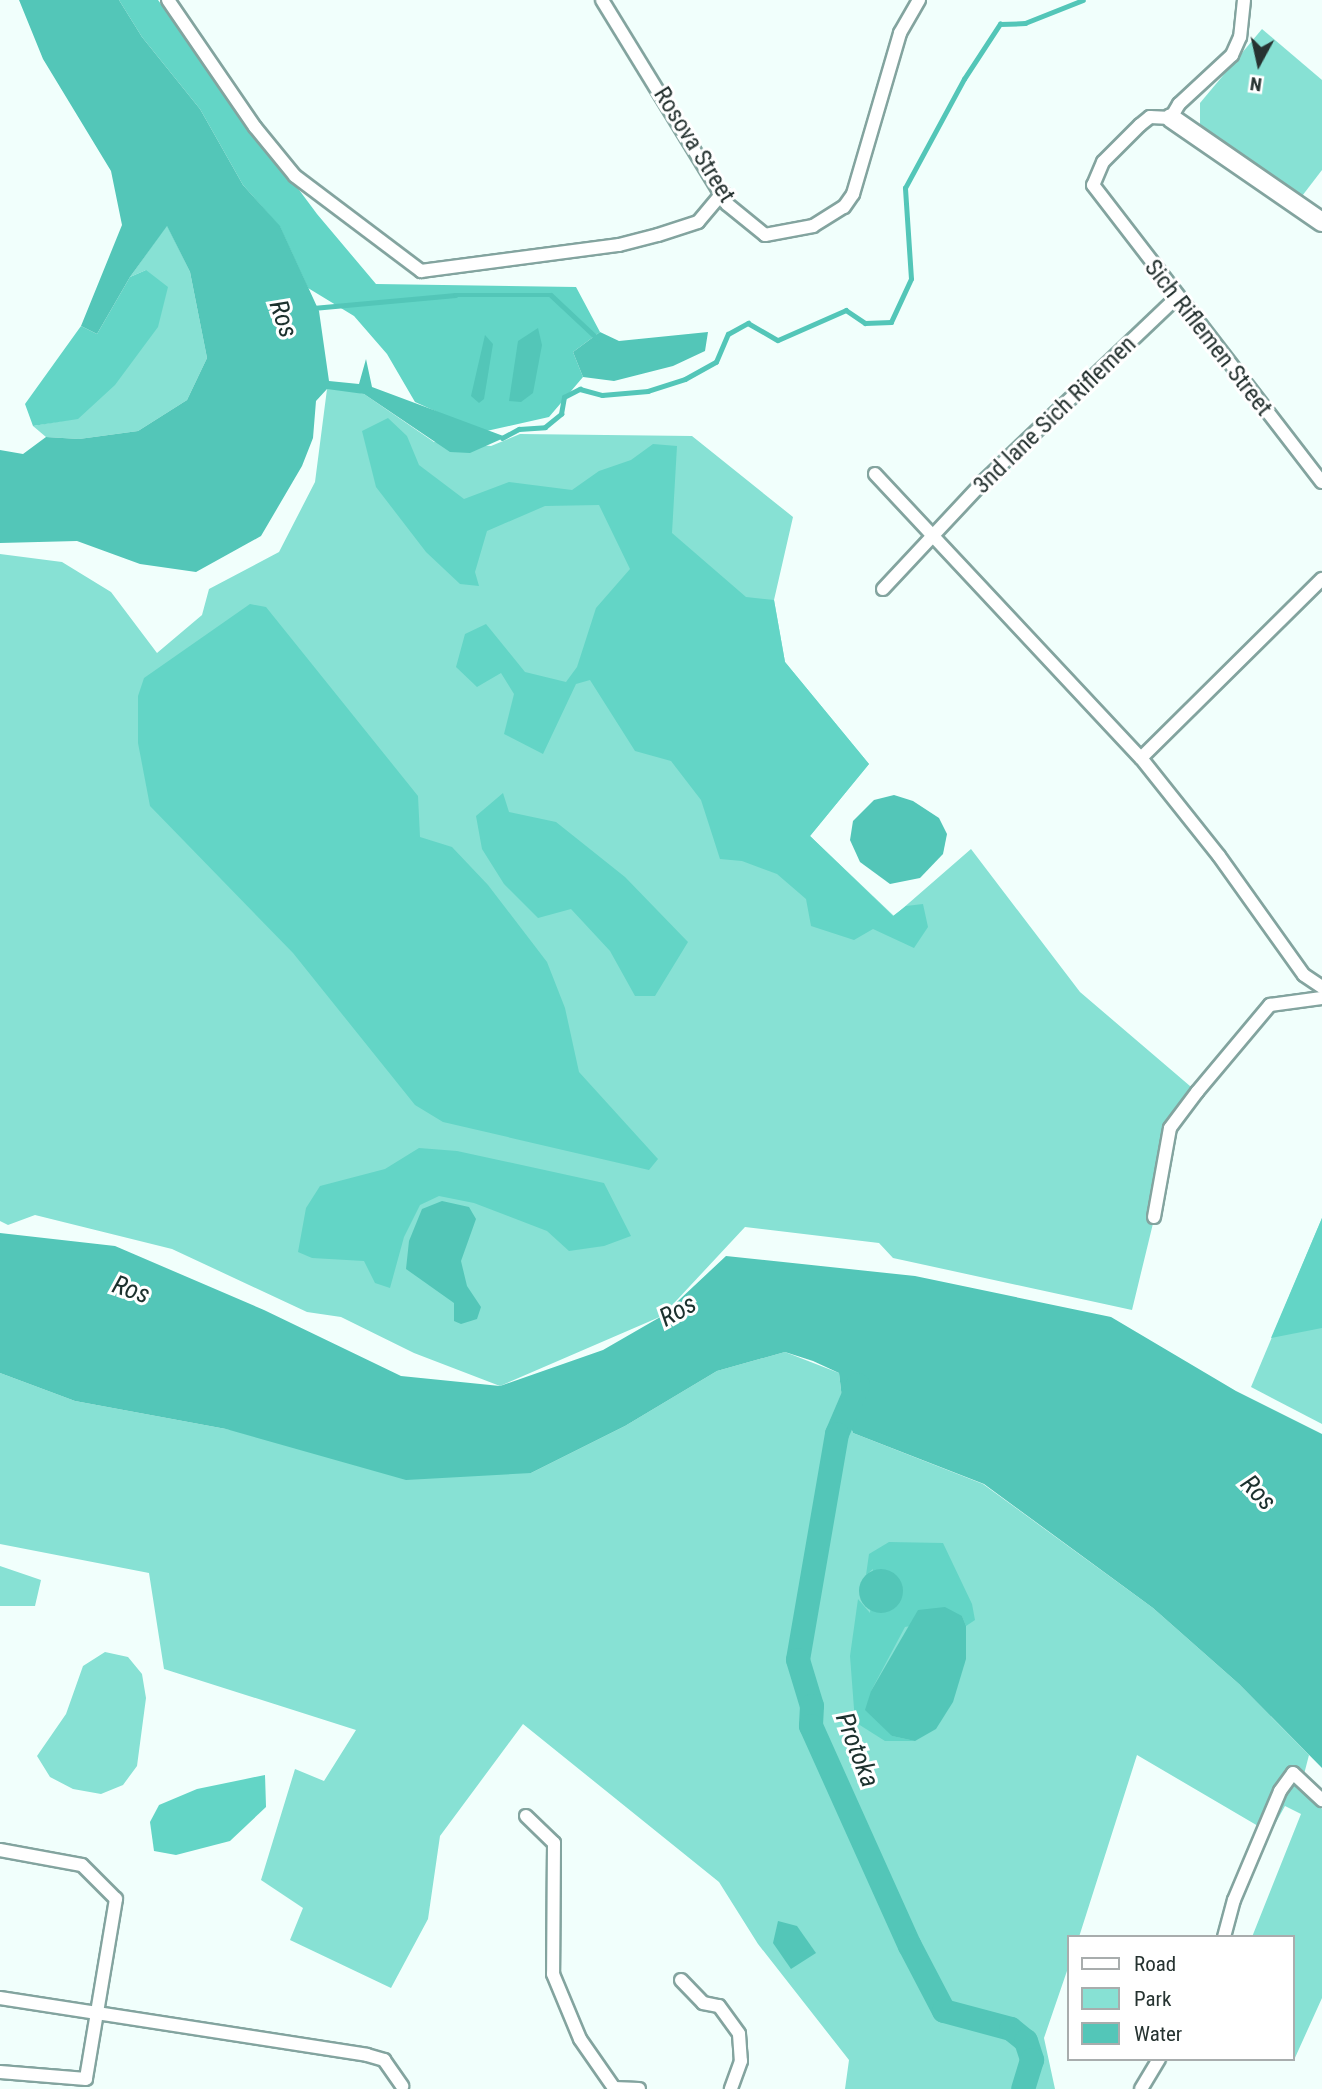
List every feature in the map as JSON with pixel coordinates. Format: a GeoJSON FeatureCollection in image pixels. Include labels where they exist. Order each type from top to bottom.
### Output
{"type":"FeatureCollection","features":[{"type":"Feature","properties":{"kind":"street"},"geometry":{"type":"LineString","coordinates":[[168,0],[256,127],[295,176],[421,271],[618,245],[658,235],[698,222],[723,192]]}},
{"type":"Feature","properties":{"kind":"street","name":"Rosova Street"},"geometry":{"type":"LineString","coordinates":[[602,0],[723,192],[727,204],[765,235],[813,226],[844,207],[853,194],[900,33],[919,0]]}},
{"type":"Feature","properties":{"kind":"street"},"geometry":{"type":"LineString","coordinates":[[1244,0],[1240,37],[1232,55],[1179,104],[1171,118],[1322,222]]}},
{"type":"Feature","properties":{"kind":"street","name":"Sich Riflemen Street"},"geometry":{"type":"LineString","coordinates":[[1171,118],[1150,117],[1140,125],[1094,175],[1095,192],[1322,482]]}},
{"type":"Feature","properties":{"kind":"street","name":"3nd lane Sich Riflemen"},"geometry":{"type":"LineString","coordinates":[[883,589],[937,536],[984,481],[1176,298]]}},
{"type":"Feature","properties":{"kind":"street"},"geometry":{"type":"LineString","coordinates":[[875,474],[937,536],[1141,758],[1219,856],[1304,975],[1322,987]]}},
{"type":"Feature","properties":{"kind":"street"},"geometry":{"type":"LineString","coordinates":[[1141,758],[1322,579]]}},
{"type":"Feature","properties":{"kind":"street"},"geometry":{"type":"LineString","coordinates":[[1154,1217],[1170,1128],[1197,1092],[1270,1005],[1322,998]]}},
{"type":"Feature","properties":{"kind":"street"},"geometry":{"type":"LineString","coordinates":[[1225,1935],[1234,1900],[1280,1791],[1293,1773],[1322,1801]]}},
{"type":"Feature","properties":{"kind":"street"},"geometry":{"type":"LineString","coordinates":[[526,1816],[554,1843],[554,1974],[580,2039],[614,2089],[639,2089]]}},
{"type":"Feature","properties":{"kind":"street"},"geometry":{"type":"LineString","coordinates":[[0,1850],[82,1865],[116,1899],[86,2079],[0,2072]]}},
{"type":"Feature","properties":{"kind":"street"},"geometry":{"type":"LineString","coordinates":[[681,1980],[703,2003],[719,2006],[739,2034],[741,2061],[731,2089]]}},
{"type":"Feature","properties":{"kind":"street"},"geometry":{"type":"LineString","coordinates":[[0,1998],[367,2055],[384,2060],[402,2086]]}},
{"type":"Feature","properties":{"kind":"street"},"geometry":{"type":"LineString","coordinates":[[1141,2089],[1158,2061]]}},
{"type":"Feature","properties":{"kind":"green space"},"geometry":{"type":"Polygon","coordinates":[[[1262,29],[1322,80],[1322,170],[1299,200],[1207,136],[1200,124],[1200,103],[1262,29]]]}},
{"type":"Feature","properties":{"kind":"green space"},"geometry":{"type":"Polygon","coordinates":[[[167,225],[190,272],[207,358],[187,400],[138,431],[79,439],[46,437],[33,426],[78,418],[146,270],[130,277],[167,225]]]}},
{"type":"Feature","properties":{"kind":"green space"},"geometry":{"type":"Polygon","coordinates":[[[340,388],[364,394],[434,442],[491,446],[520,434],[692,436],[793,517],[774,600],[785,662],[869,764],[810,836],[894,916],[971,849],[1080,992],[1197,1092],[1173,1141],[1132,1310],[893,1258],[879,1243],[745,1227],[662,1316],[500,1386],[414,1353],[341,1317],[307,1312],[172,1249],[35,1215],[8,1225],[0,1221],[0,554],[62,562],[111,592],[157,653],[202,615],[209,589],[279,552],[315,482],[327,389],[340,388]]]}},
{"type":"Feature","properties":{"kind":"green space"},"geometry":{"type":"Polygon","coordinates":[[[1322,1218],[1322,1424],[1251,1387],[1322,1218]]]}},
{"type":"Feature","properties":{"kind":"green space"},"geometry":{"type":"Polygon","coordinates":[[[785,1352],[839,1373],[843,1407],[853,1433],[983,1484],[1153,1608],[1239,1684],[1309,1755],[1301,1786],[1322,1809],[1322,1998],[1294,2060],[1294,1935],[1253,1935],[1301,1814],[1285,1806],[1270,1833],[1137,1755],[1080,1935],[1066,1935],[1066,1974],[1044,2038],[1055,2089],[845,2089],[849,2060],[758,1944],[719,1882],[523,1724],[440,1836],[428,1919],[391,1988],[290,1940],[303,1908],[261,1880],[295,1769],[324,1781],[356,1730],[164,1669],[149,1573],[0,1544],[0,1373],[75,1401],[226,1429],[531,1473],[625,1426],[717,1371],[785,1352]]]}},
{"type":"Feature","properties":{"kind":"green space"},"geometry":{"type":"Polygon","coordinates":[[[0,1566],[41,1580],[35,1606],[0,1606],[0,1566]]]}},
{"type":"Feature","properties":{"kind":"green space"},"geometry":{"type":"Polygon","coordinates":[[[105,1652],[128,1657],[142,1674],[146,1698],[137,1766],[123,1785],[101,1794],[73,1789],[50,1777],[37,1756],[66,1714],[83,1666],[105,1652]]]}},
{"type":"Feature","properties":{"kind":"shaded area"},"geometry":{"type":"Polygon","coordinates":[[[119,0],[158,0],[317,214],[376,284],[576,287],[600,332],[573,352],[583,377],[549,417],[482,432],[415,402],[387,354],[354,316],[308,288],[280,227],[243,185],[200,109],[142,37],[119,0]]]}},
{"type":"Feature","properties":{"kind":"shaded area"},"geometry":{"type":"Polygon","coordinates":[[[146,270],[168,287],[158,327],[115,385],[78,419],[33,426],[25,404],[81,326],[97,334],[130,277],[146,270]]]}},
{"type":"Feature","properties":{"kind":"shaded area"},"geometry":{"type":"Polygon","coordinates":[[[388,418],[407,436],[419,465],[464,499],[509,482],[572,490],[599,471],[631,460],[653,444],[677,446],[672,533],[746,597],[774,600],[785,662],[869,764],[810,836],[893,916],[906,906],[923,904],[928,927],[914,948],[873,929],[854,940],[811,926],[806,899],[777,874],[742,861],[720,859],[701,800],[671,761],[635,751],[590,680],[576,684],[543,754],[504,734],[514,694],[501,673],[477,687],[456,667],[465,634],[486,624],[525,672],[566,682],[577,667],[596,608],[630,569],[599,505],[545,506],[487,531],[475,572],[479,586],[460,584],[426,552],[376,487],[362,431],[388,418]]]}},
{"type":"Feature","properties":{"kind":"shaded area"},"geometry":{"type":"Polygon","coordinates":[[[250,604],[266,607],[418,796],[420,837],[452,847],[488,885],[547,962],[565,1008],[579,1072],[658,1159],[649,1170],[443,1122],[415,1105],[293,953],[150,806],[138,743],[138,696],[144,678],[250,604]]]}},
{"type":"Feature","properties":{"kind":"shaded area"},"geometry":{"type":"Polygon","coordinates":[[[503,793],[509,812],[556,822],[625,877],[688,942],[655,996],[635,996],[610,951],[571,909],[538,918],[504,884],[482,849],[476,816],[503,793]]]}},
{"type":"Feature","properties":{"kind":"shaded area"},"geometry":{"type":"Polygon","coordinates":[[[419,1148],[457,1151],[604,1183],[631,1236],[604,1246],[569,1251],[547,1231],[474,1203],[439,1196],[420,1205],[404,1237],[390,1288],[375,1283],[364,1261],[312,1258],[298,1252],[306,1208],[320,1186],[385,1169],[419,1148]]]}},
{"type":"Feature","properties":{"kind":"shaded area"},"geometry":{"type":"Polygon","coordinates":[[[1322,1218],[1322,1328],[1271,1338],[1322,1218]]]}},
{"type":"Feature","properties":{"kind":"shaded area"},"geometry":{"type":"Polygon","coordinates":[[[889,1542],[943,1543],[972,1604],[975,1620],[966,1626],[962,1616],[905,1627],[871,1691],[892,1736],[915,1741],[885,1741],[855,1722],[850,1656],[858,1599],[870,1613],[873,1569],[866,1575],[869,1554],[889,1542]]]}},
{"type":"Feature","properties":{"kind":"shaded area"},"geometry":{"type":"Polygon","coordinates":[[[265,1775],[266,1807],[230,1841],[176,1855],[154,1851],[150,1822],[159,1805],[197,1789],[265,1775]]]}},
{"type":"Feature","properties":{"kind":"water","name":"Ros"},"geometry":{"type":"Polygon","coordinates":[[[19,0],[119,0],[142,37],[200,109],[243,185],[280,226],[319,311],[329,381],[359,384],[366,359],[372,387],[506,437],[470,453],[450,452],[364,394],[327,389],[316,401],[313,438],[302,466],[261,536],[196,572],[140,564],[77,541],[0,543],[0,450],[23,454],[46,437],[79,439],[138,431],[187,400],[207,358],[190,272],[167,226],[130,277],[97,334],[81,326],[122,225],[111,171],[43,59],[19,0]]]}},
{"type":"Feature","properties":{"kind":"water"},"geometry":{"type":"Polygon","coordinates":[[[538,328],[542,345],[533,393],[521,402],[509,401],[518,341],[538,328]]]}},
{"type":"Feature","properties":{"kind":"water"},"geometry":{"type":"Polygon","coordinates":[[[600,332],[619,341],[708,332],[705,351],[673,366],[614,381],[583,377],[573,352],[600,332]]]}},
{"type":"Feature","properties":{"kind":"water"},"geometry":{"type":"Polygon","coordinates":[[[485,335],[493,344],[484,399],[479,403],[471,396],[485,335]]]}},
{"type":"Feature","properties":{"kind":"water"},"geometry":{"type":"Polygon","coordinates":[[[894,795],[913,801],[939,818],[947,834],[943,854],[920,878],[890,884],[860,862],[850,840],[853,821],[874,800],[894,795]]]}},
{"type":"Feature","properties":{"kind":"water"},"geometry":{"type":"Polygon","coordinates":[[[442,1201],[469,1207],[476,1219],[461,1261],[467,1286],[481,1307],[477,1319],[461,1324],[454,1321],[454,1303],[406,1269],[409,1241],[422,1209],[442,1201]]]}},
{"type":"Feature","properties":{"kind":"water","name":"Ros"},"geometry":{"type":"Polygon","coordinates":[[[0,1233],[115,1246],[264,1310],[401,1376],[500,1386],[603,1350],[662,1316],[726,1256],[915,1276],[1111,1317],[1236,1391],[1322,1434],[1322,1768],[1239,1684],[1153,1608],[984,1484],[853,1433],[843,1407],[839,1373],[813,1361],[785,1352],[717,1371],[625,1426],[531,1473],[406,1480],[226,1429],[75,1401],[0,1373],[0,1233]]]}},
{"type":"Feature","properties":{"kind":"water"},"geometry":{"type":"Polygon","coordinates":[[[881,1569],[890,1570],[897,1575],[902,1582],[902,1600],[897,1607],[890,1612],[881,1613],[872,1612],[865,1607],[860,1600],[859,1591],[860,1582],[865,1575],[872,1570],[881,1569]]]}},
{"type":"Feature","properties":{"kind":"water"},"geometry":{"type":"Polygon","coordinates":[[[945,1607],[962,1616],[966,1626],[966,1659],[953,1702],[936,1729],[915,1741],[892,1736],[865,1710],[871,1691],[918,1610],[945,1607]]]}},
{"type":"Feature","properties":{"kind":"water"},"geometry":{"type":"Polygon","coordinates":[[[778,1921],[797,1926],[816,1953],[791,1969],[773,1943],[778,1921]]]}},
{"type":"Feature","properties":{"kind":"waterway"},"geometry":{"type":"LineString","coordinates":[[502,438],[519,429],[545,427],[561,414],[564,397],[580,389],[602,395],[648,391],[685,379],[716,362],[728,334],[748,323],[778,340],[846,310],[865,323],[891,322],[911,279],[905,188],[964,79],[1000,24],[1025,23],[1083,0]]}},
{"type":"Feature","properties":{"kind":"waterway"},"geometry":{"type":"LineString","coordinates":[[313,308],[455,295],[551,295],[598,339]]}},
{"type":"Feature","properties":{"kind":"waterway","name":"Protoka"},"geometry":{"type":"LineString","coordinates":[[858,1385],[837,1434],[798,1660],[812,1706],[811,1726],[910,1946],[944,2011],[1011,2029],[1026,2041],[1032,2060],[1023,2089]]}}]}
